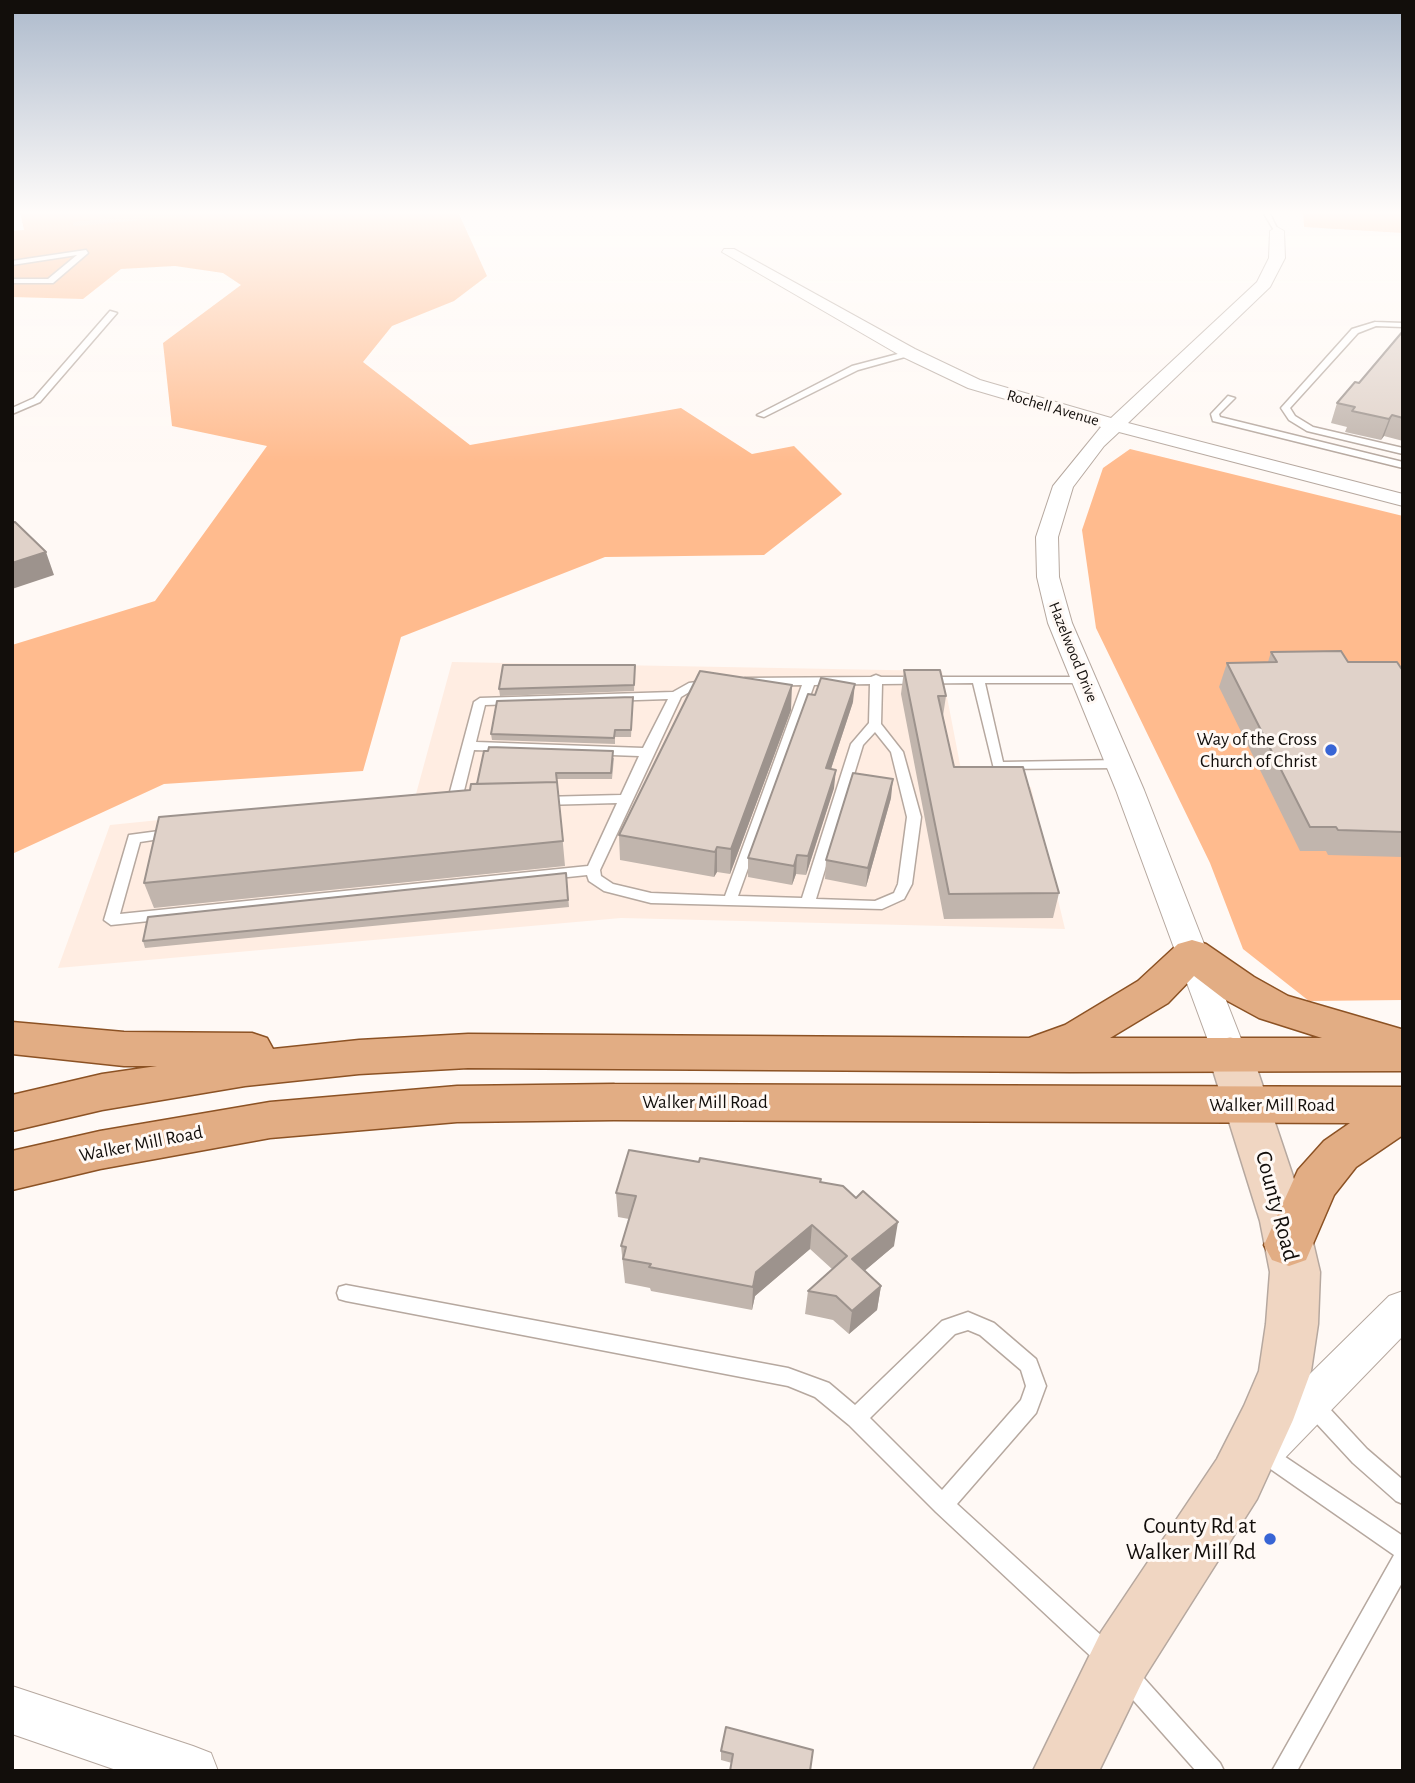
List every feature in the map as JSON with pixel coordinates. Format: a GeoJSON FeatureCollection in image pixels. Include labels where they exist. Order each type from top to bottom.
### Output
{"type":"FeatureCollection","features":[{"type":"Feature","properties":{"kind":"main road"},"geometry":{"type":"LineString","coordinates":[[1026,1055],[1080,1036],[1153,992],[1192,954],[1239,988],[1274,1007],[1403,1046]]}},
{"type":"Feature","properties":{"kind":"main road"},"geometry":{"type":"LineString","coordinates":[[12,1038],[124,1049],[1026,1055],[1403,1054]]}},
{"type":"Feature","properties":{"kind":"main road"},"geometry":{"type":"LineString","coordinates":[[12,1113],[102,1092],[245,1069],[359,1057],[468,1052]]}},
{"type":"Feature","properties":{"kind":"main road","name":"Walker Mill Road"},"geometry":{"type":"LineString","coordinates":[[12,1171],[100,1150],[270,1120],[457,1104],[627,1102],[1403,1105]]}},
{"type":"Feature","properties":{"kind":"main road"},"geometry":{"type":"LineString","coordinates":[[1289,1245],[1315,1184],[1340,1154],[1389,1120],[1403,1116]]}},
{"type":"Feature","properties":{"kind":"street","name":"Rochell Avenue"},"geometry":{"type":"LineString","coordinates":[[806,295],[909,353],[974,384],[1114,426],[1403,500]]}},
{"type":"Feature","properties":{"kind":"street","name":"Hazelwood Drive"},"geometry":{"type":"LineString","coordinates":[[1230,1054],[1119,764],[1051,596],[1047,537],[1063,486],[1090,449],[1252,295]]}},
{"type":"Feature","properties":{"kind":"street","name":"County Road"},"geometry":{"type":"LineString","coordinates":[[1230,1054],[1248,1105],[1289,1245],[1294,1272],[1292,1324],[1284,1371],[1250,1465]]}},
{"type":"Feature","properties":{"kind":"street","name":"County Road"},"geometry":{"type":"LineString","coordinates":[[1065,1771],[1117,1666],[1171,1577],[1250,1465],[1403,1309]]}},
{"type":"Feature","properties":{"kind":"street"},"geometry":{"type":"LineString","coordinates":[[12,1710],[194,1771]]}},
{"type":"Feature","properties":{"kind":"lane"},"geometry":{"type":"LineString","coordinates":[[12,411],[37,400],[113,313]]}},
{"type":"Feature","properties":{"kind":"lane"},"geometry":{"type":"LineString","coordinates":[[1403,325],[1376,324],[1354,331],[1285,408],[1292,418],[1310,429],[1403,451]]}},
{"type":"Feature","properties":{"kind":"lane"},"geometry":{"type":"LineString","coordinates":[[761,415],[855,368],[909,353]]}},
{"type":"Feature","properties":{"kind":"lane"},"geometry":{"type":"LineString","coordinates":[[1231,398],[1215,414],[1216,419],[1403,466]]}},
{"type":"Feature","properties":{"kind":"lane"},"geometry":{"type":"LineString","coordinates":[[454,804],[480,702],[676,695],[693,685],[727,682],[876,678],[1083,679]]}},
{"type":"Feature","properties":{"kind":"lane"},"geometry":{"type":"LineString","coordinates":[[676,695],[593,870],[594,878],[609,888],[651,898],[877,905],[899,896],[905,884],[914,817],[897,752],[876,724],[876,678]]}},
{"type":"Feature","properties":{"kind":"lane"},"geometry":{"type":"LineString","coordinates":[[978,679],[998,766],[1119,764]]}},
{"type":"Feature","properties":{"kind":"lane"},"geometry":{"type":"LineString","coordinates":[[730,900],[810,680]]}},
{"type":"Feature","properties":{"kind":"lane"},"geometry":{"type":"LineString","coordinates":[[808,903],[857,744],[876,724]]}},
{"type":"Feature","properties":{"kind":"lane"},"geometry":{"type":"LineString","coordinates":[[469,746],[647,752]]}},
{"type":"Feature","properties":{"kind":"lane"},"geometry":{"type":"LineString","coordinates":[[533,801],[625,799]]}},
{"type":"Feature","properties":{"kind":"lane"},"geometry":{"type":"LineString","coordinates":[[187,832],[134,838],[111,920],[593,870]]}},
{"type":"Feature","properties":{"kind":"lane"},"geometry":{"type":"LineString","coordinates":[[346,1293],[788,1377],[822,1390],[856,1418],[943,1505],[1117,1666],[1212,1771]]}},
{"type":"Feature","properties":{"kind":"lane"},"geometry":{"type":"LineString","coordinates":[[856,1418],[949,1327],[968,1321],[987,1329],[1029,1365],[1036,1386],[1029,1406],[943,1505]]}},
{"type":"Feature","properties":{"kind":"lane"},"geometry":{"type":"LineString","coordinates":[[1310,1402],[1360,1455],[1403,1494]]}},
{"type":"Feature","properties":{"kind":"lane"},"geometry":{"type":"LineString","coordinates":[[1250,1465],[1403,1549]]}},
{"type":"Feature","properties":{"kind":"lane"},"geometry":{"type":"LineString","coordinates":[[1284,1771],[1403,1560]]}},
{"type":"Feature","properties":{"kind":"shaded area"},"geometry":{"type":"Polygon","coordinates":[[[12,295],[88,295],[83,299],[12,295]]]}},
{"type":"Feature","properties":{"kind":"shaded area"},"geometry":{"type":"Polygon","coordinates":[[[227,295],[462,295],[454,301],[392,326],[363,362],[470,445],[681,408],[752,454],[794,446],[842,494],[764,555],[605,557],[401,637],[363,771],[164,784],[12,854],[12,645],[155,601],[267,446],[172,426],[163,343],[227,295]]]}},
{"type":"Feature","properties":{"kind":"shaded area"},"geometry":{"type":"Polygon","coordinates":[[[1130,449],[1403,516],[1403,1000],[1309,1001],[1243,949],[1210,863],[1096,628],[1082,530],[1103,468],[1130,449]]]}},
{"type":"Feature","properties":{"kind":"shaded area"},"geometry":{"type":"Polygon","coordinates":[[[452,662],[942,671],[964,785],[1031,787],[1065,929],[621,918],[58,968],[110,825],[416,794],[452,662]]]}},
{"type":"Feature","properties":{"kind":"building"},"geometry":{"type":"Polygon","coordinates":[[[1403,331],[1403,418],[1392,415],[1389,419],[1352,411],[1355,407],[1337,403],[1355,382],[1359,383],[1403,331]]]}},
{"type":"Feature","properties":{"kind":"building"},"geometry":{"type":"Polygon","coordinates":[[[15,522],[46,552],[12,563],[12,523],[15,522]]]}},
{"type":"Feature","properties":{"kind":"building"},"geometry":{"type":"Polygon","coordinates":[[[1341,651],[1348,662],[1397,662],[1403,671],[1403,832],[1310,827],[1227,663],[1277,662],[1271,652],[1341,651]]]}},
{"type":"Feature","properties":{"kind":"building"},"geometry":{"type":"Polygon","coordinates":[[[503,665],[635,665],[634,685],[499,689],[503,665]]]}},
{"type":"Feature","properties":{"kind":"building"},"geometry":{"type":"Polygon","coordinates":[[[904,670],[940,670],[946,696],[938,696],[954,767],[1023,767],[1059,893],[949,894],[904,670]]]}},
{"type":"Feature","properties":{"kind":"building"},"geometry":{"type":"Polygon","coordinates":[[[700,671],[792,685],[731,849],[717,847],[715,852],[619,835],[700,671]]]}},
{"type":"Feature","properties":{"kind":"building"},"geometry":{"type":"Polygon","coordinates":[[[821,678],[855,684],[826,768],[836,770],[808,856],[797,855],[794,866],[748,858],[808,694],[815,695],[821,678]]]}},
{"type":"Feature","properties":{"kind":"building"},"geometry":{"type":"Polygon","coordinates":[[[633,697],[631,730],[615,730],[614,738],[491,734],[497,701],[633,697]]]}},
{"type":"Feature","properties":{"kind":"building"},"geometry":{"type":"Polygon","coordinates":[[[489,747],[613,751],[611,773],[556,773],[557,782],[477,784],[484,751],[488,751],[489,747]]]}},
{"type":"Feature","properties":{"kind":"building"},"geometry":{"type":"Polygon","coordinates":[[[853,773],[893,779],[868,868],[826,860],[853,773]]]}},
{"type":"Feature","properties":{"kind":"building"},"geometry":{"type":"Polygon","coordinates":[[[557,782],[563,841],[144,883],[159,817],[470,790],[471,784],[557,782]]]}},
{"type":"Feature","properties":{"kind":"building"},"geometry":{"type":"Polygon","coordinates":[[[566,873],[568,900],[143,941],[148,917],[566,873]]]}},
{"type":"Feature","properties":{"kind":"building"},"geometry":{"type":"Polygon","coordinates":[[[629,1150],[699,1162],[700,1158],[821,1179],[820,1182],[843,1186],[856,1198],[863,1191],[898,1222],[852,1259],[881,1286],[852,1311],[836,1296],[808,1291],[847,1256],[812,1225],[756,1272],[753,1287],[649,1267],[651,1264],[623,1259],[626,1247],[621,1246],[636,1196],[616,1193],[629,1150]]]}},
{"type":"Feature","properties":{"kind":"building"},"geometry":{"type":"Polygon","coordinates":[[[726,1727],[813,1750],[810,1771],[730,1771],[733,1754],[721,1751],[726,1727]]]}},
{"type":"Feature","properties":{"kind":"place","name":"Way of the Cross Church of Christ"},"geometry":{"type":"Point","coordinates":[1331,750]}},
{"type":"Feature","properties":{"kind":"place","name":"County Rd at Walker Mill Rd"},"geometry":{"type":"Point","coordinates":[1270,1539]}}]}
